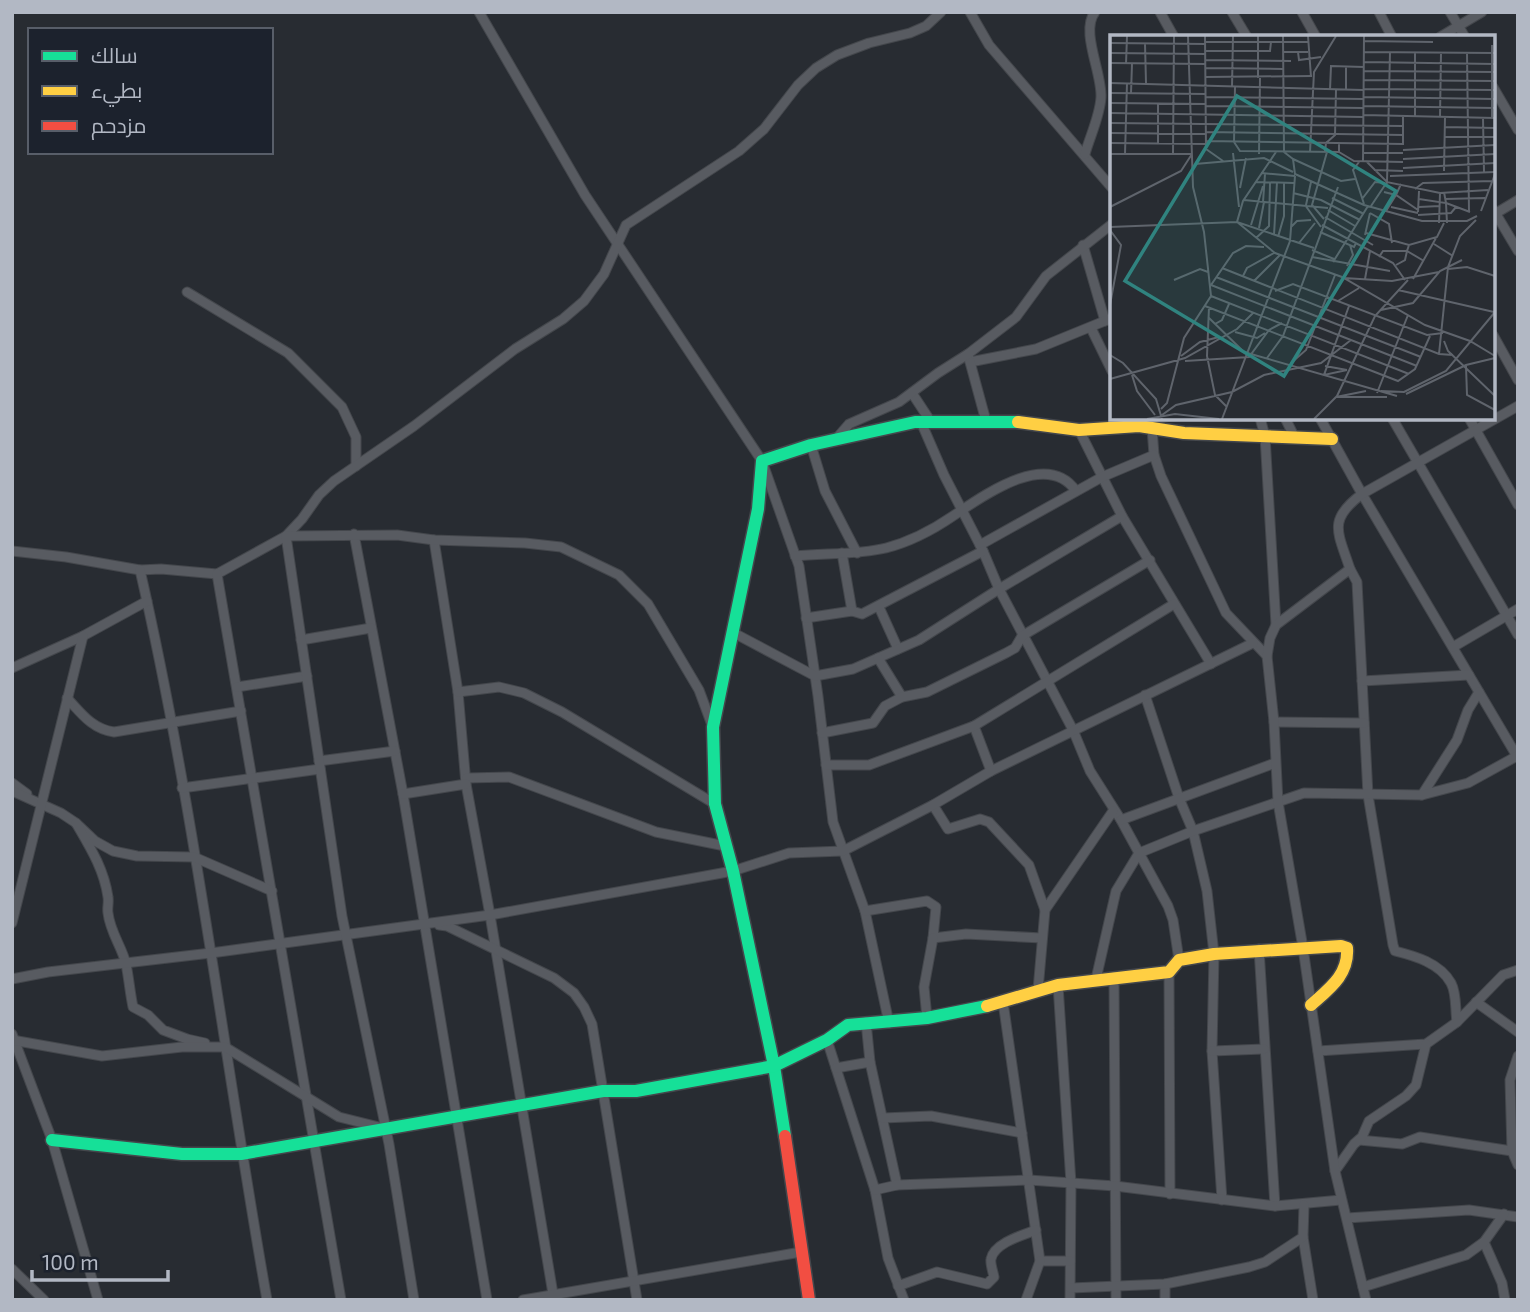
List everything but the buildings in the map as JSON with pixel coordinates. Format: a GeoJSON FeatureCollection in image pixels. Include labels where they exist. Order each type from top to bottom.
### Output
{"type":"FeatureCollection","features":[{"type":"Feature","properties":{"kind":"street"},"geometry":{"type":"LineString","coordinates":[[479,12],[585,195],[761,461],[795,556],[815,676],[833,822],[864,911],[889,1023]]}},
{"type":"Feature","properties":{"kind":"street"},"geometry":{"type":"LineString","coordinates":[[12,551],[140,570],[217,574],[286,536],[302,519],[318,495],[515,349],[563,319],[584,301],[604,274],[626,225],[739,151],[764,129],[816,68],[837,55],[926,26],[941,12]]}},
{"type":"Feature","properties":{"kind":"street"},"geometry":{"type":"LineString","coordinates":[[970,12],[989,45],[1110,185]]}},
{"type":"Feature","properties":{"kind":"street"},"geometry":{"type":"LineString","coordinates":[[1085,154],[1101,97],[1089,30],[1091,17],[1095,12]]}},
{"type":"Feature","properties":{"kind":"street"},"geometry":{"type":"LineString","coordinates":[[1232,12],[1246,35]]}},
{"type":"Feature","properties":{"kind":"street"},"geometry":{"type":"LineString","coordinates":[[1302,12],[1315,35]]}},
{"type":"Feature","properties":{"kind":"street"},"geometry":{"type":"LineString","coordinates":[[1379,12],[1391,35]]}},
{"type":"Feature","properties":{"kind":"street"},"geometry":{"type":"LineString","coordinates":[[1450,12],[1464,35]]}},
{"type":"Feature","properties":{"kind":"street"},"geometry":{"type":"LineString","coordinates":[[1443,35],[1482,12]]}},
{"type":"Feature","properties":{"kind":"street"},"geometry":{"type":"LineString","coordinates":[[1164,14],[1173,35]]}},
{"type":"Feature","properties":{"kind":"street"},"geometry":{"type":"LineString","coordinates":[[1495,90],[1518,130]]}},
{"type":"Feature","properties":{"kind":"street"},"geometry":{"type":"LineString","coordinates":[[1495,212],[1518,200]]}},
{"type":"Feature","properties":{"kind":"street"},"geometry":{"type":"LineString","coordinates":[[1495,214],[1518,251]]}},
{"type":"Feature","properties":{"kind":"street"},"geometry":{"type":"LineString","coordinates":[[836,439],[849,424],[872,416],[912,393],[938,373],[969,358],[1016,317],[1046,276],[1110,225]]}},
{"type":"Feature","properties":{"kind":"street"},"geometry":{"type":"LineString","coordinates":[[969,358],[1036,349],[1109,320],[1083,245]]}},
{"type":"Feature","properties":{"kind":"street"},"geometry":{"type":"LineString","coordinates":[[187,292],[288,352],[342,407],[356,436],[356,466]]}},
{"type":"Feature","properties":{"kind":"street"},"geometry":{"type":"LineString","coordinates":[[1091,328],[1110,367]]}},
{"type":"Feature","properties":{"kind":"street"},"geometry":{"type":"LineString","coordinates":[[1495,339],[1518,380]]}},
{"type":"Feature","properties":{"kind":"street"},"geometry":{"type":"LineString","coordinates":[[969,358],[986,421]]}},
{"type":"Feature","properties":{"kind":"street"},"geometry":{"type":"LineString","coordinates":[[912,393],[926,422],[944,475],[999,589],[1073,730],[1090,771],[1121,820],[1168,906],[1173,920],[1179,960]]}},
{"type":"Feature","properties":{"kind":"street"},"geometry":{"type":"LineString","coordinates":[[1495,419],[1518,406]]}},
{"type":"Feature","properties":{"kind":"street"},"geometry":{"type":"LineString","coordinates":[[1261,420],[1265,436],[1276,625],[1270,638],[1267,656],[1278,802],[1303,948],[1335,1171],[1366,1300]]}},
{"type":"Feature","properties":{"kind":"street"},"geometry":{"type":"LineString","coordinates":[[1286,420],[1295,438]]}},
{"type":"Feature","properties":{"kind":"street"},"geometry":{"type":"LineString","coordinates":[[1096,979],[1116,891],[1139,853],[1304,793],[1422,795],[1468,783],[1517,757],[1514,742],[1479,692],[1321,420]]}},
{"type":"Feature","properties":{"kind":"street"},"geometry":{"type":"LineString","coordinates":[[1393,420],[1518,635]]}},
{"type":"Feature","properties":{"kind":"street"},"geometry":{"type":"LineString","coordinates":[[1470,420],[1518,505]]}},
{"type":"Feature","properties":{"kind":"street"},"geometry":{"type":"LineString","coordinates":[[1457,1022],[1451,984],[1442,973],[1421,958],[1395,951],[1392,945],[1368,795],[1357,582],[1340,538],[1338,518],[1345,508],[1362,494],[1493,420]]}},
{"type":"Feature","properties":{"kind":"street"},"geometry":{"type":"LineString","coordinates":[[761,461],[836,439],[926,422],[1011,421],[1079,430],[1144,424],[1184,433],[1332,439]]}},
{"type":"Feature","properties":{"kind":"street"},"geometry":{"type":"LineString","coordinates":[[1144,424],[1170,496],[1226,612],[1267,656]]}},
{"type":"Feature","properties":{"kind":"street"},"geometry":{"type":"LineString","coordinates":[[1079,430],[1122,516],[1211,664]]}},
{"type":"Feature","properties":{"kind":"street"},"geometry":{"type":"LineString","coordinates":[[811,445],[825,491],[857,553]]}},
{"type":"Feature","properties":{"kind":"street"},"geometry":{"type":"LineString","coordinates":[[806,618],[852,611],[862,614],[879,607],[1076,491],[1154,455]]}},
{"type":"Feature","properties":{"kind":"street"},"geometry":{"type":"LineString","coordinates":[[761,461],[758,509],[713,727],[715,804],[733,871],[774,1066],[809,1300]]}},
{"type":"Feature","properties":{"kind":"street"},"geometry":{"type":"LineString","coordinates":[[795,556],[857,553],[887,547],[920,534],[1002,484],[1042,475],[1058,476],[1069,481],[1076,491]]}},
{"type":"Feature","properties":{"kind":"street"},"geometry":{"type":"LineString","coordinates":[[732,632],[815,676],[853,669],[919,640],[1122,516]]}},
{"type":"Feature","properties":{"kind":"street"},"geometry":{"type":"LineString","coordinates":[[354,534],[427,923],[487,1300]]}},
{"type":"Feature","properties":{"kind":"street"},"geometry":{"type":"LineString","coordinates":[[286,536],[397,535],[434,540],[561,547],[619,575],[648,604],[699,690],[713,727]]}},
{"type":"Feature","properties":{"kind":"street"},"geometry":{"type":"LineString","coordinates":[[286,536],[346,934],[386,1128],[414,1300]]}},
{"type":"Feature","properties":{"kind":"street"},"geometry":{"type":"LineString","coordinates":[[434,540],[458,692],[466,781],[491,915],[554,1297]]}},
{"type":"Feature","properties":{"kind":"street"},"geometry":{"type":"LineString","coordinates":[[842,552],[852,611]]}},
{"type":"Feature","properties":{"kind":"street"},"geometry":{"type":"LineString","coordinates":[[822,733],[873,723],[885,706],[902,698],[927,692],[1006,653],[1020,643],[1023,636],[1150,560]]}},
{"type":"Feature","properties":{"kind":"street"},"geometry":{"type":"LineString","coordinates":[[1276,625],[1350,569]]}},
{"type":"Feature","properties":{"kind":"street"},"geometry":{"type":"LineString","coordinates":[[140,570],[171,721],[267,1300]]}},
{"type":"Feature","properties":{"kind":"street"},"geometry":{"type":"LineString","coordinates":[[217,574],[341,1300]]}},
{"type":"Feature","properties":{"kind":"street"},"geometry":{"type":"LineString","coordinates":[[12,668],[83,636],[147,601]]}},
{"type":"Feature","properties":{"kind":"street"},"geometry":{"type":"LineString","coordinates":[[826,765],[869,765],[974,726],[1174,604]]}},
{"type":"Feature","properties":{"kind":"street"},"geometry":{"type":"LineString","coordinates":[[879,607],[898,649]]}},
{"type":"Feature","properties":{"kind":"street"},"geometry":{"type":"LineString","coordinates":[[1453,647],[1518,609]]}},
{"type":"Feature","properties":{"kind":"street"},"geometry":{"type":"LineString","coordinates":[[301,640],[372,628]]}},
{"type":"Feature","properties":{"kind":"street"},"geometry":{"type":"LineString","coordinates":[[12,923],[83,636]]}},
{"type":"Feature","properties":{"kind":"street"},"geometry":{"type":"LineString","coordinates":[[12,979],[48,972],[491,915],[733,871],[789,853],[843,851],[933,805],[991,771],[1253,643]]}},
{"type":"Feature","properties":{"kind":"street"},"geometry":{"type":"LineString","coordinates":[[878,658],[902,698]]}},
{"type":"Feature","properties":{"kind":"street"},"geometry":{"type":"LineString","coordinates":[[1362,681],[1469,675]]}},
{"type":"Feature","properties":{"kind":"street"},"geometry":{"type":"LineString","coordinates":[[237,687],[307,676]]}},
{"type":"Feature","properties":{"kind":"street"},"geometry":{"type":"LineString","coordinates":[[458,692],[499,687],[524,692],[715,804]]}},
{"type":"Feature","properties":{"kind":"street"},"geometry":{"type":"LineString","coordinates":[[1422,795],[1457,740],[1468,710],[1479,692]]}},
{"type":"Feature","properties":{"kind":"street"},"geometry":{"type":"LineString","coordinates":[[1145,695],[1179,798],[1194,831],[1207,891],[1214,954],[1212,1051],[1222,1200]]}},
{"type":"Feature","properties":{"kind":"street"},"geometry":{"type":"LineString","coordinates":[[67,698],[101,730],[114,732],[241,711]]}},
{"type":"Feature","properties":{"kind":"street"},"geometry":{"type":"LineString","coordinates":[[1274,722],[1364,723]]}},
{"type":"Feature","properties":{"kind":"street"},"geometry":{"type":"LineString","coordinates":[[974,726],[991,771]]}},
{"type":"Feature","properties":{"kind":"street"},"geometry":{"type":"LineString","coordinates":[[182,788],[395,751]]}},
{"type":"Feature","properties":{"kind":"street"},"geometry":{"type":"LineString","coordinates":[[1121,820],[1275,763]]}},
{"type":"Feature","properties":{"kind":"street"},"geometry":{"type":"LineString","coordinates":[[403,794],[466,781],[509,777],[647,829],[725,846]]}},
{"type":"Feature","properties":{"kind":"street"},"geometry":{"type":"LineString","coordinates":[[12,783],[42,806]]}},
{"type":"Feature","properties":{"kind":"street"},"geometry":{"type":"LineString","coordinates":[[12,791],[61,813],[95,841],[113,851],[137,856],[194,857],[272,891]]}},
{"type":"Feature","properties":{"kind":"street"},"geometry":{"type":"LineString","coordinates":[[933,805],[948,829],[980,820],[989,822],[1029,865],[1045,910],[1038,990]]}},
{"type":"Feature","properties":{"kind":"street"},"geometry":{"type":"LineString","coordinates":[[1045,910],[1113,811]]}},
{"type":"Feature","properties":{"kind":"street"},"geometry":{"type":"LineString","coordinates":[[76,823],[99,861],[109,901],[107,911],[125,963],[133,1007],[148,1015],[163,1030],[187,1040],[225,1047],[340,1117],[386,1128]]}},
{"type":"Feature","properties":{"kind":"street"},"geometry":{"type":"LineString","coordinates":[[864,911],[927,901],[936,907],[924,986],[927,1018]]}},
{"type":"Feature","properties":{"kind":"street"},"geometry":{"type":"LineString","coordinates":[[427,923],[447,926],[554,978],[574,993],[584,1007],[592,1024],[638,1300]]}},
{"type":"Feature","properties":{"kind":"street"},"geometry":{"type":"LineString","coordinates":[[933,938],[966,934],[1042,938]]}},
{"type":"Feature","properties":{"kind":"street"},"geometry":{"type":"LineString","coordinates":[[52,1140],[182,1154],[241,1154],[603,1091],[636,1091],[774,1066],[827,1040],[848,1025],[927,1018],[1003,1002],[1058,985],[1168,972],[1179,960],[1259,949],[1347,948],[1349,956],[1342,976],[1311,1005]]}},
{"type":"Feature","properties":{"kind":"street"},"geometry":{"type":"LineString","coordinates":[[1259,949],[1275,1206]]}},
{"type":"Feature","properties":{"kind":"street"},"geometry":{"type":"LineString","coordinates":[[1318,1051],[1426,1044],[1457,1022],[1503,975],[1518,970]]}},
{"type":"Feature","properties":{"kind":"street"},"geometry":{"type":"LineString","coordinates":[[1168,972],[1170,1194]]}},
{"type":"Feature","properties":{"kind":"street"},"geometry":{"type":"LineString","coordinates":[[1114,977],[1116,1300]]}},
{"type":"Feature","properties":{"kind":"street"},"geometry":{"type":"LineString","coordinates":[[1058,985],[1071,1183],[1070,1300]]}},
{"type":"Feature","properties":{"kind":"street"},"geometry":{"type":"LineString","coordinates":[[1003,1002],[1040,1261],[1026,1300]]}},
{"type":"Feature","properties":{"kind":"street"},"geometry":{"type":"LineString","coordinates":[[1476,1002],[1518,1032]]}},
{"type":"Feature","properties":{"kind":"street"},"geometry":{"type":"LineString","coordinates":[[866,1022],[870,1062],[897,1185]]}},
{"type":"Feature","properties":{"kind":"street"},"geometry":{"type":"LineString","coordinates":[[13,1038],[102,1056],[182,1047],[225,1047]]}},
{"type":"Feature","properties":{"kind":"street"},"geometry":{"type":"LineString","coordinates":[[13,1038],[52,1140],[100,1298]]}},
{"type":"Feature","properties":{"kind":"street"},"geometry":{"type":"LineString","coordinates":[[827,1040],[875,1190],[888,1258],[904,1300]]}},
{"type":"Feature","properties":{"kind":"street"},"geometry":{"type":"LineString","coordinates":[[1335,1171],[1353,1144],[1362,1137],[1369,1121],[1406,1096],[1416,1085],[1426,1044]]}},
{"type":"Feature","properties":{"kind":"street"},"geometry":{"type":"LineString","coordinates":[[1212,1051],[1264,1049]]}},
{"type":"Feature","properties":{"kind":"street"},"geometry":{"type":"LineString","coordinates":[[1518,1056],[1510,1080],[1512,1151],[1518,1165]]}},
{"type":"Feature","properties":{"kind":"street"},"geometry":{"type":"LineString","coordinates":[[836,1068],[870,1062]]}},
{"type":"Feature","properties":{"kind":"street"},"geometry":{"type":"LineString","coordinates":[[883,1118],[931,1116],[1021,1133]]}},
{"type":"Feature","properties":{"kind":"street"},"geometry":{"type":"LineString","coordinates":[[1359,1140],[1402,1144],[1420,1137],[1512,1151]]}},
{"type":"Feature","properties":{"kind":"street"},"geometry":{"type":"LineString","coordinates":[[875,1190],[897,1185],[1030,1180],[1115,1186],[1275,1206],[1341,1200]]}},
{"type":"Feature","properties":{"kind":"street"},"geometry":{"type":"LineString","coordinates":[[1304,1205],[1303,1237],[1313,1300]]}},
{"type":"Feature","properties":{"kind":"street"},"geometry":{"type":"LineString","coordinates":[[1347,1218],[1469,1210],[1518,1217]]}},
{"type":"Feature","properties":{"kind":"street"},"geometry":{"type":"LineString","coordinates":[[1363,1287],[1466,1255],[1484,1242],[1504,1214]]}},
{"type":"Feature","properties":{"kind":"street"},"geometry":{"type":"LineString","coordinates":[[898,1286],[937,1272],[987,1284],[994,1277],[991,1259],[993,1255],[1009,1240],[1036,1230]]}},
{"type":"Feature","properties":{"kind":"street"},"geometry":{"type":"LineString","coordinates":[[1071,1288],[1165,1284],[1249,1267],[1265,1262],[1303,1237]]}},
{"type":"Feature","properties":{"kind":"street"},"geometry":{"type":"LineString","coordinates":[[1484,1242],[1503,1283],[1505,1300]]}},
{"type":"Feature","properties":{"kind":"street"},"geometry":{"type":"LineString","coordinates":[[523,1300],[554,1297],[801,1252]]}},
{"type":"Feature","properties":{"kind":"street"},"geometry":{"type":"LineString","coordinates":[[1040,1261],[1070,1261]]}},
{"type":"Feature","properties":{"kind":"street"},"geometry":{"type":"LineString","coordinates":[[12,1269],[44,1300]]}},
{"type":"Feature","properties":{"kind":"street"},"geometry":{"type":"LineString","coordinates":[[1165,1284],[1165,1300]]}},
{"type":"Feature","properties":{"kind":"traffic: fast"},"geometry":{"type":"LineString","coordinates":[[785,1136],[774,1066],[733,871],[715,804],[713,727],[758,509],[762,461],[811,445],[915,422],[1018,422]]}},
{"type":"Feature","properties":{"kind":"traffic: fast"},"geometry":{"type":"LineString","coordinates":[[52,1140],[182,1154],[241,1154],[603,1091],[636,1091],[774,1066],[827,1040],[848,1025],[927,1018],[987,1006]]}},
{"type":"Feature","properties":{"kind":"traffic: slow"},"geometry":{"type":"LineString","coordinates":[[1018,422],[1079,430],[1139,426],[1184,433],[1332,439]]}},
{"type":"Feature","properties":{"kind":"traffic: slow"},"geometry":{"type":"LineString","coordinates":[[987,1006],[1058,985],[1169,972],[1179,960],[1214,954],[1341,946],[1347,948],[1347,958],[1341,974],[1311,1005]]}},
{"type":"Feature","properties":{"kind":"traffic: jam"},"geometry":{"type":"LineString","coordinates":[[785,1136],[809,1300]]}}]}
